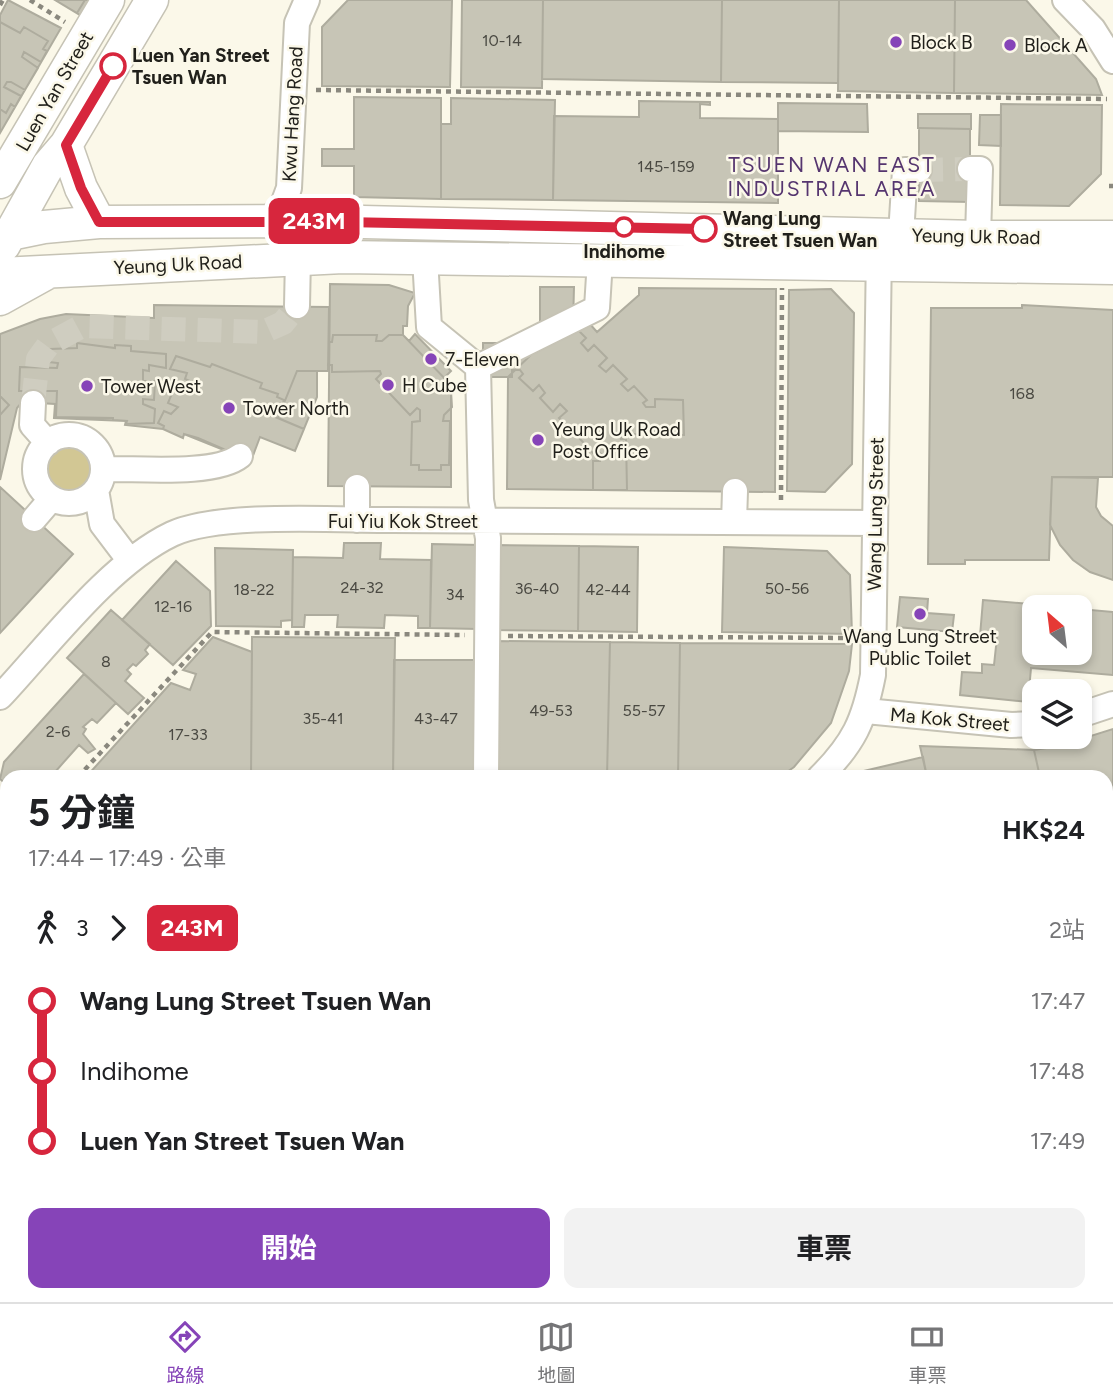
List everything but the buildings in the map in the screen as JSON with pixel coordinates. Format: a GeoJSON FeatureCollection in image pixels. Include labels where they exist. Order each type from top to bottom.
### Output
{"type":"FeatureCollection","features":[{"type":"Feature","properties":{"kind":"main road","name":"Luen Yan Street"},"geometry":{"type":"LineString","coordinates":[[0,182],[108,0]]}},
{"type":"Feature","properties":{"kind":"main road","name":"Luen Yan Street"},"geometry":{"type":"LineString","coordinates":[[3,242],[48,166],[66,145],[152,0]]}},
{"type":"Feature","properties":{"kind":"main road"},"geometry":{"type":"LineString","coordinates":[[66,145],[81,188],[99,222]]}},
{"type":"Feature","properties":{"kind":"main road","name":"Yeung Uk Road"},"geometry":{"type":"LineString","coordinates":[[3,242],[44,227],[99,222],[601,227],[886,245],[1113,268]]}},
{"type":"Feature","properties":{"kind":"main road","name":"Yeung Uk Road"},"geometry":{"type":"LineString","coordinates":[[0,274],[298,257],[600,260],[886,245],[978,237],[1113,237]]}},
{"type":"Feature","properties":{"kind":"main road"},"geometry":{"type":"LineString","coordinates":[[0,299],[51,271]]}},
{"type":"Feature","properties":{"kind":"street","name":"Kwu Hang Road"},"geometry":{"type":"LineString","coordinates":[[265,222],[282,207],[289,188],[297,23],[307,0]]}},
{"type":"Feature","properties":{"kind":"street"},"geometry":{"type":"LineString","coordinates":[[1065,0],[1093,29],[1113,61]]}},
{"type":"Feature","properties":{"kind":"street"},"geometry":{"type":"LineString","coordinates":[[970,169],[980,169],[978,237]]}},
{"type":"Feature","properties":{"kind":"street","name":"Wang Lung Street"},"geometry":{"type":"LineString","coordinates":[[827,770],[846,750],[866,711],[873,675],[875,523],[886,245],[905,170],[919,170]]}},
{"type":"Feature","properties":{"kind":"street"},"geometry":{"type":"LineString","coordinates":[[297,306],[298,257]]}},
{"type":"Feature","properties":{"kind":"street"},"geometry":{"type":"LineString","coordinates":[[425,258],[429,327],[478,367],[481,500],[488,538],[485,635],[486,770]]}},
{"type":"Feature","properties":{"kind":"street"},"geometry":{"type":"LineString","coordinates":[[478,367],[597,308],[600,260]]}},
{"type":"Feature","properties":{"kind":"street"},"geometry":{"type":"LineString","coordinates":[[33,402],[32,425],[48,443]]}},
{"type":"Feature","properties":{"kind":"street"},"geometry":{"type":"LineString","coordinates":[[130,561],[102,524],[99,480],[102,458],[88,441],[67,435],[48,443],[40,451],[35,472],[38,482],[52,498],[71,503],[80,501],[99,480],[209,467],[231,463],[240,456]]}},
{"type":"Feature","properties":{"kind":"street"},"geometry":{"type":"LineString","coordinates":[[357,486],[357,520]]}},
{"type":"Feature","properties":{"kind":"street"},"geometry":{"type":"LineString","coordinates":[[734,522],[735,491]]}},
{"type":"Feature","properties":{"kind":"street"},"geometry":{"type":"LineString","coordinates":[[34,519],[52,498]]}},
{"type":"Feature","properties":{"kind":"street","name":"Fui Yiu Kok Street"},"geometry":{"type":"LineString","coordinates":[[0,697],[130,561],[175,533],[221,522],[357,520],[875,523]]}},
{"type":"Feature","properties":{"kind":"street"},"geometry":{"type":"LineString","coordinates":[[1092,711],[1113,704]]}},
{"type":"Feature","properties":{"kind":"street","name":"Ma Kok Street"},"geometry":{"type":"LineString","coordinates":[[866,711],[1022,725]]}},
{"type":"Feature","properties":{"kind":"path"},"geometry":{"type":"LineString","coordinates":[[0,5],[3,0]]}},
{"type":"Feature","properties":{"kind":"path"},"geometry":{"type":"LineString","coordinates":[[30,0],[74,28]]}},
{"type":"Feature","properties":{"kind":"path"},"geometry":{"type":"LineString","coordinates":[[315,90],[1107,99]]}},
{"type":"Feature","properties":{"kind":"path"},"geometry":{"type":"LineString","coordinates":[[781,504],[782,281]]}},
{"type":"Feature","properties":{"kind":"path"},"geometry":{"type":"LineString","coordinates":[[84,770],[212,632],[857,639]]}},
{"type":"Feature","properties":{"kind":"shaded area"},"geometry":{"type":"Polygon","coordinates":[[[68,447],[84,454],[91,470],[84,486],[68,493],[52,486],[45,470],[52,454],[68,447]]]}},
{"type":"Feature","properties":{"kind":"tunnel"},"geometry":{"type":"LineString","coordinates":[[919,170],[970,169]]}},
{"type":"Feature","properties":{"kind":"tunnel"},"geometry":{"type":"LineString","coordinates":[[33,403],[38,359],[49,344],[82,326],[263,332],[283,323],[297,306]]}},
{"type":"Feature","properties":{"kind":"bus line","name":"243M"},"geometry":{"type":"LineString","coordinates":[[113,66],[66,145],[81,188],[99,222],[343,222],[704,229]]}},
{"type":"Feature","properties":{"kind":"place","name":"Block B"},"geometry":{"type":"Point","coordinates":[896,42]}},
{"type":"Feature","properties":{"kind":"place","name":"Block A"},"geometry":{"type":"Point","coordinates":[1010,45]}},
{"type":"Feature","properties":{"kind":"place","name":"Luen Yan Street Tsuen Wan"},"geometry":{"type":"Point","coordinates":[113,66]}},
{"type":"Feature","properties":{"kind":"place","name":"Indihome"},"geometry":{"type":"Point","coordinates":[624,227]}},
{"type":"Feature","properties":{"kind":"place","name":"Wang Lung Street Tsuen Wan"},"geometry":{"type":"Point","coordinates":[704,229]}},
{"type":"Feature","properties":{"kind":"place","name":"7-Eleven"},"geometry":{"type":"Point","coordinates":[431,359]}},
{"type":"Feature","properties":{"kind":"place","name":"H Cube"},"geometry":{"type":"Point","coordinates":[388,385]}},
{"type":"Feature","properties":{"kind":"place","name":"Tower West"},"geometry":{"type":"Point","coordinates":[87,386]}},
{"type":"Feature","properties":{"kind":"place","name":"Tower North"},"geometry":{"type":"Point","coordinates":[229,408]}},
{"type":"Feature","properties":{"kind":"place","name":"Yeung Uk Road Post Office"},"geometry":{"type":"Point","coordinates":[538,440]}},
{"type":"Feature","properties":{"kind":"place","name":"Wang Lung Street Public Toilet"},"geometry":{"type":"Point","coordinates":[920,614]}},
{"type":"Feature","properties":{"kind":"district","name":"TSUEN WAN EAST INDUSTRIAL AREA"},"geometry":{"type":"Point","coordinates":[832,177]}}]}
